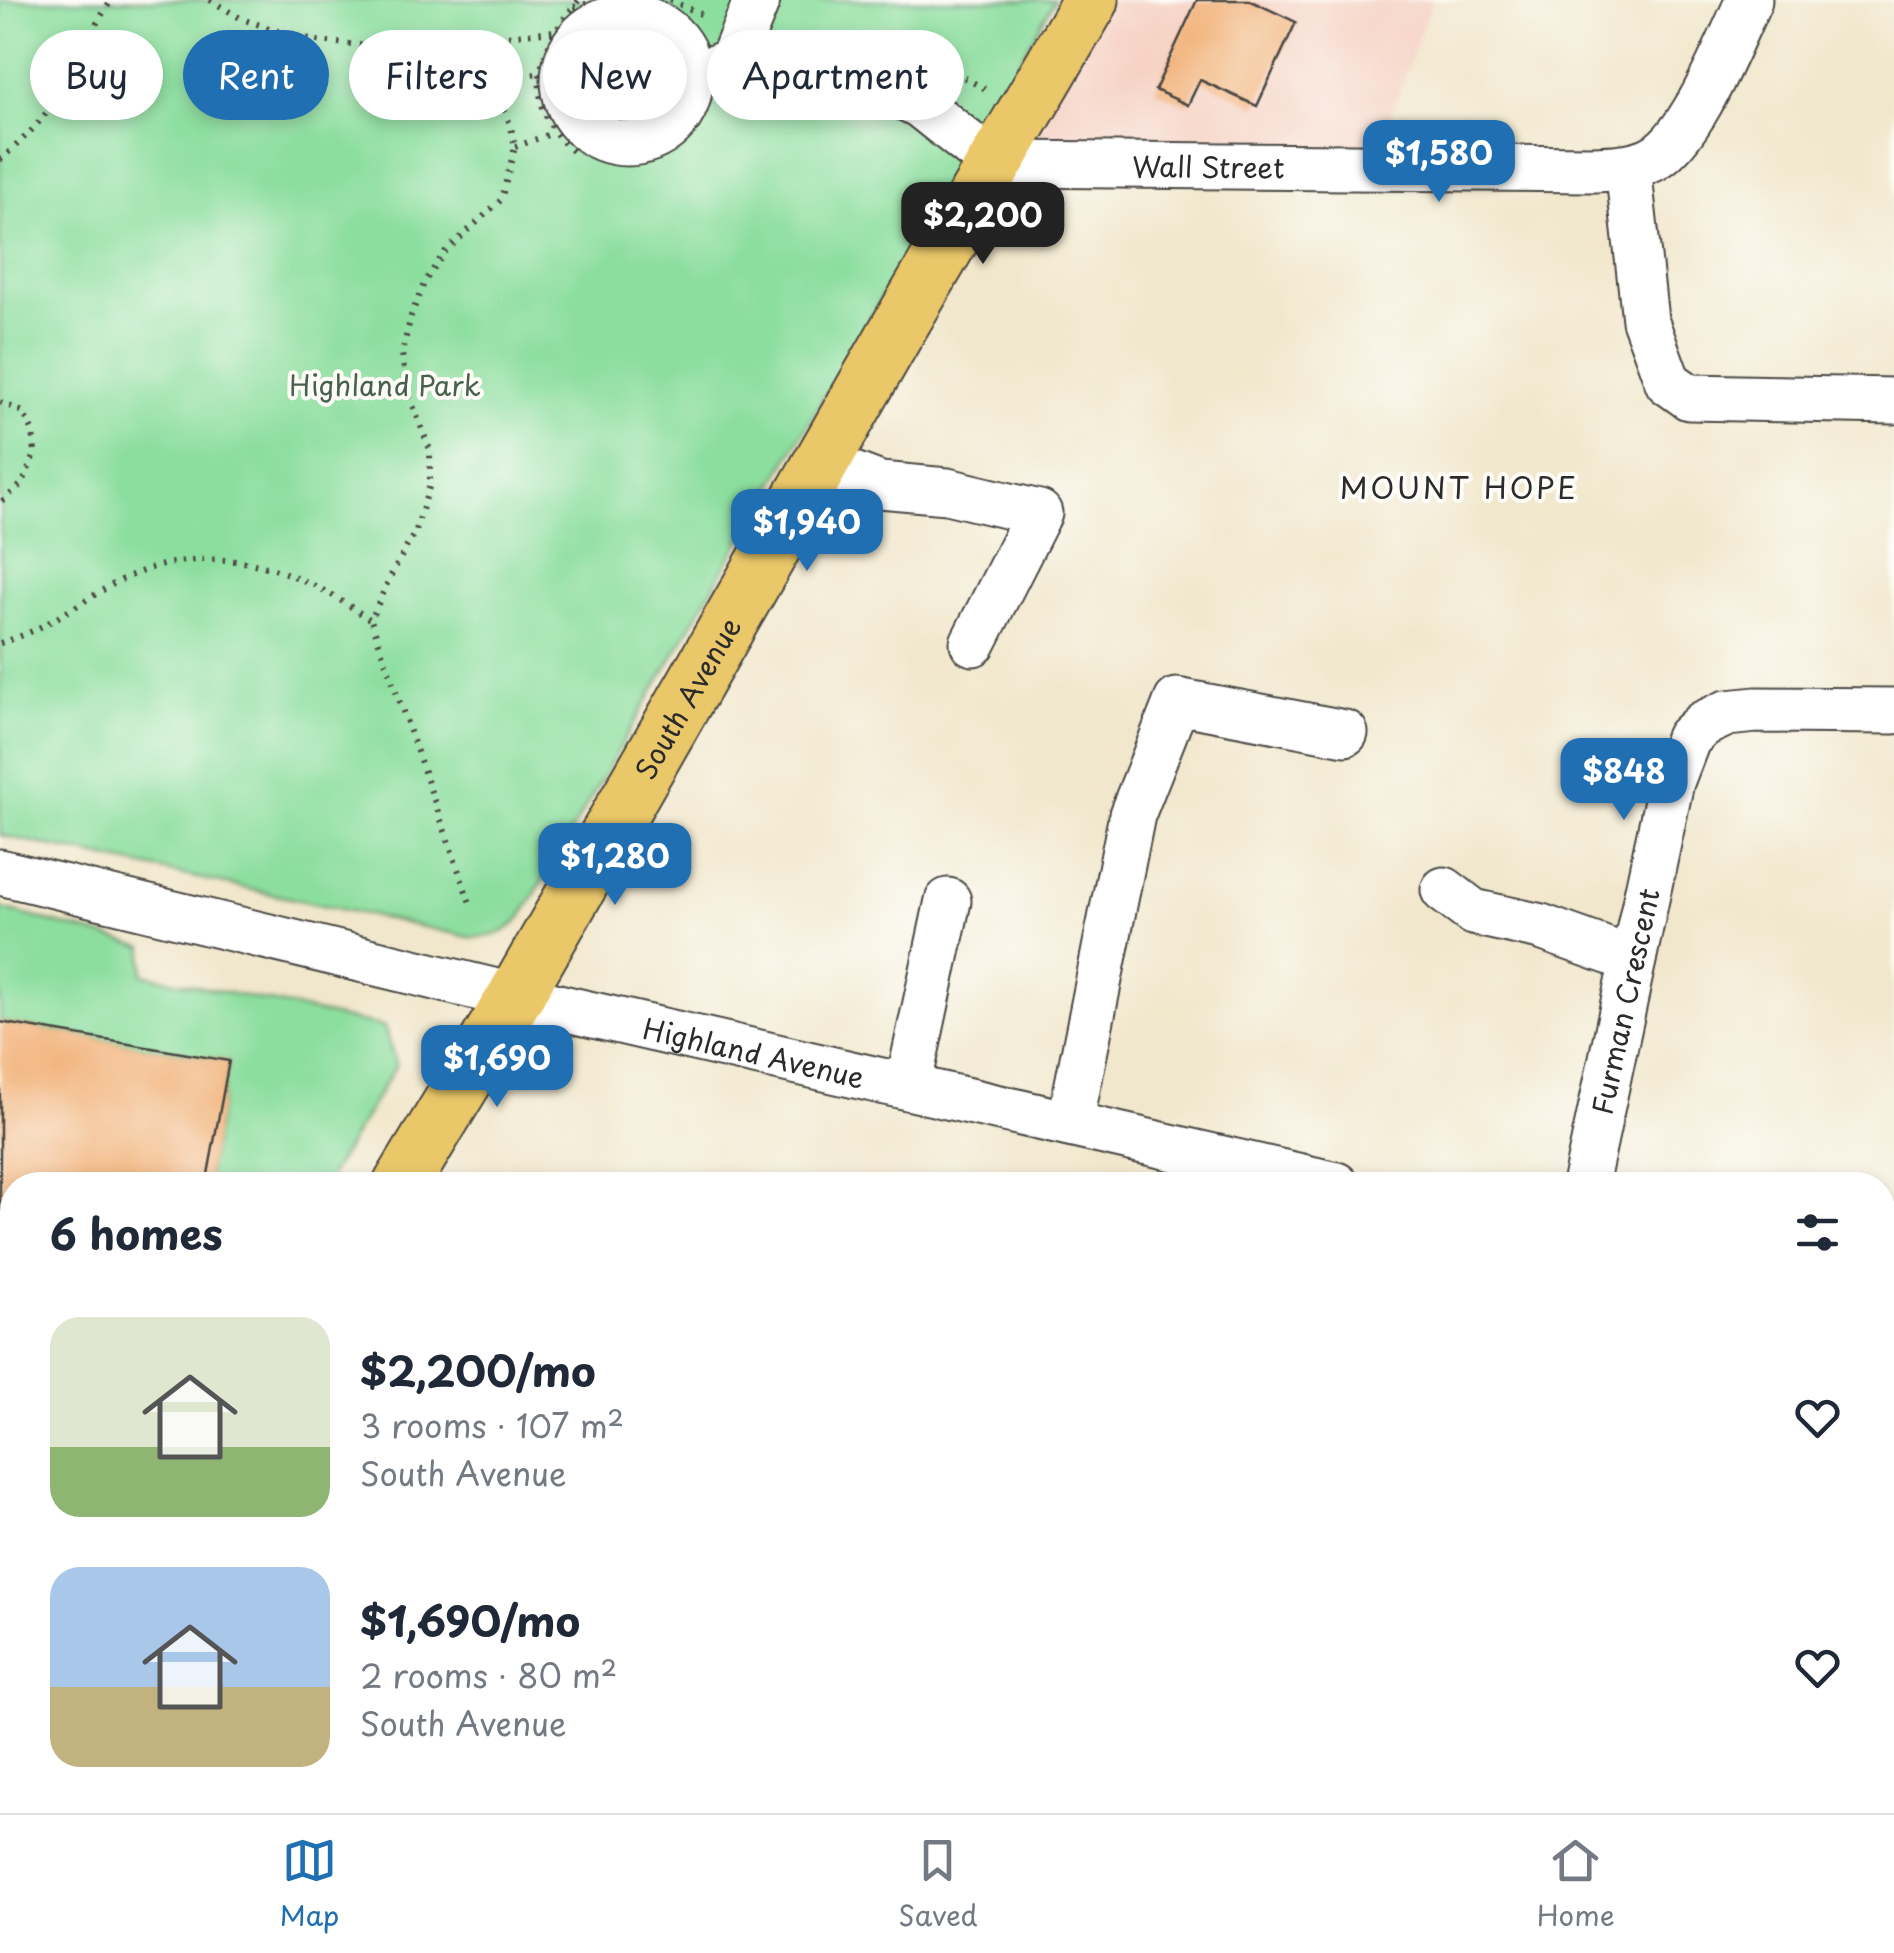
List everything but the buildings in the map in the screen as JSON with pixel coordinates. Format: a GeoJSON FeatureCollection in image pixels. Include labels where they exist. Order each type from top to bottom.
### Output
{"type":"FeatureCollection","features":[{"type":"Feature","properties":{"kind":"main road","name":"South Avenue"},"geometry":{"type":"LineString","coordinates":[[409,1172],[516,996],[1091,0]]}},
{"type":"Feature","properties":{"kind":"street","name":"Wall Street"},"geometry":{"type":"LineString","coordinates":[[994,164],[1628,167],[1653,158],[1674,142],[1692,116],[1749,0]]}},
{"type":"Feature","properties":{"kind":"street"},"geometry":{"type":"LineString","coordinates":[[738,8],[711,69],[779,84],[867,86],[898,94],[920,104],[994,164]]}},
{"type":"Feature","properties":{"kind":"street"},"geometry":{"type":"LineString","coordinates":[[1628,167],[1645,320],[1668,382],[1689,396],[1894,401]]}},
{"type":"Feature","properties":{"kind":"street"},"geometry":{"type":"LineString","coordinates":[[822,463],[880,485],[947,491],[1039,514],[974,643]]}},
{"type":"Feature","properties":{"kind":"street"},"geometry":{"type":"LineString","coordinates":[[1070,1124],[1132,816],[1176,701],[1346,732]]}},
{"type":"Feature","properties":{"kind":"street","name":"Furman Crescent"},"geometry":{"type":"LineString","coordinates":[[1588,1172],[1671,782],[1688,738],[1703,724],[1727,713],[1894,712]]}},
{"type":"Feature","properties":{"kind":"street","name":"Highland Avenue"},"geometry":{"type":"LineString","coordinates":[[0,872],[1279,1172]]}},
{"type":"Feature","properties":{"kind":"street"},"geometry":{"type":"LineString","coordinates":[[1444,890],[1473,912],[1541,927],[1633,960]]}},
{"type":"Feature","properties":{"kind":"street"},"geometry":{"type":"LineString","coordinates":[[908,1086],[948,901]]}},
{"type":"Feature","properties":{"kind":"path"},"geometry":{"type":"LineString","coordinates":[[0,160],[28,135],[51,106],[112,0]]}},
{"type":"Feature","properties":{"kind":"path"},"geometry":{"type":"LineString","coordinates":[[210,0],[242,18],[318,41],[349,44]]}},
{"type":"Feature","properties":{"kind":"path"},"geometry":{"type":"LineString","coordinates":[[556,30],[579,0]]}},
{"type":"Feature","properties":{"kind":"path"},"geometry":{"type":"LineString","coordinates":[[572,7],[601,0]]}},
{"type":"Feature","properties":{"kind":"path"},"geometry":{"type":"LineString","coordinates":[[670,0],[707,16],[738,8]]}},
{"type":"Feature","properties":{"kind":"path"},"geometry":{"type":"LineString","coordinates":[[543,62],[540,73],[544,114],[554,133],[572,152]]}},
{"type":"Feature","properties":{"kind":"path"},"geometry":{"type":"LineString","coordinates":[[523,75],[540,73]]}},
{"type":"Feature","properties":{"kind":"path"},"geometry":{"type":"LineString","coordinates":[[371,620],[416,530],[430,484],[430,450],[406,387],[402,353],[410,316],[425,281],[445,252],[500,200],[516,148],[509,120]]}},
{"type":"Feature","properties":{"kind":"path"},"geometry":{"type":"LineString","coordinates":[[516,148],[554,133]]}},
{"type":"Feature","properties":{"kind":"path"},"geometry":{"type":"LineString","coordinates":[[0,402],[23,412],[33,432],[35,452],[23,483],[0,504]]}},
{"type":"Feature","properties":{"kind":"path"},"geometry":{"type":"LineString","coordinates":[[0,643],[48,624],[143,568],[187,560],[221,560],[265,567],[311,584],[371,620],[471,906]]}},
{"type":"Feature","properties":{"kind":"shaded area"},"geometry":{"type":"Polygon","coordinates":[[[1091,0],[1432,0],[1372,167],[994,164],[1091,0]]]}},
{"type":"Feature","properties":{"kind":"green space","name":"Highland Park"},"geometry":{"type":"Polygon","coordinates":[[[0,0],[1055,0],[517,922],[492,936],[469,937],[0,835],[0,0]]]}},
{"type":"Feature","properties":{"kind":"green space"},"geometry":{"type":"Polygon","coordinates":[[[0,908],[144,947],[143,974],[384,1027],[396,1065],[332,1172],[208,1172],[229,1061],[0,1022],[0,908]]]}},
{"type":"Feature","properties":{"kind":"district","name":"MOUNT HOPE"},"geometry":{"type":"Point","coordinates":[1459,486]}}]}
